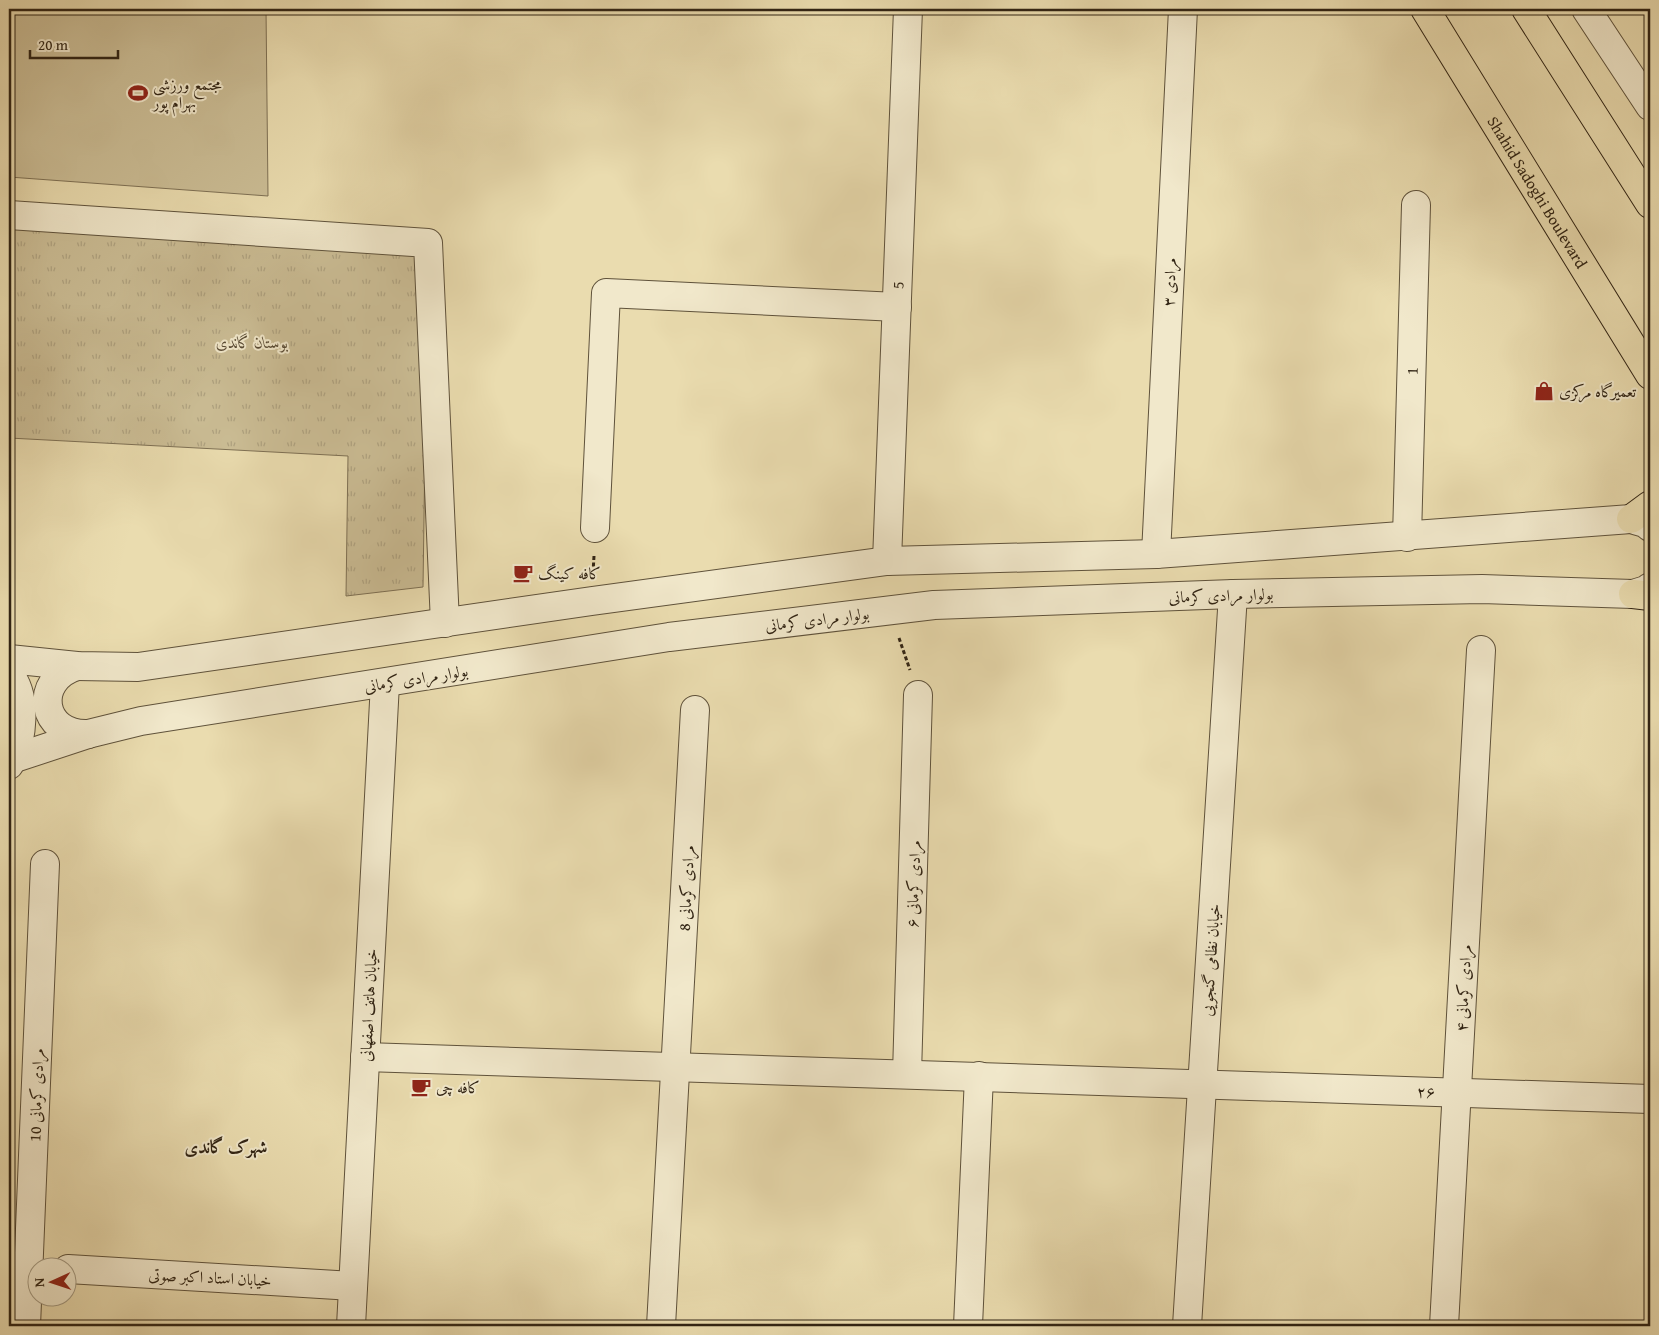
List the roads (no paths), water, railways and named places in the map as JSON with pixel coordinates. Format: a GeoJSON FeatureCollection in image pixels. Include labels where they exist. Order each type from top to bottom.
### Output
{"type":"FeatureCollection","features":[{"type":"Feature","properties":{"kind":"highway","name":"Shahid Sadoghi Boulevard"},"geometry":{"type":"LineString","coordinates":[[1425,9],[1647,371],[1650,393]]}},
{"type":"Feature","properties":{"kind":"highway"},"geometry":{"type":"LineString","coordinates":[[1526,9],[1650,204]]}},
{"type":"Feature","properties":{"kind":"street","name":"5"},"geometry":{"type":"LineString","coordinates":[[887,561],[908,9]]}},
{"type":"Feature","properties":{"kind":"street","name":"مرادی ۳"},"geometry":{"type":"LineString","coordinates":[[1156,554],[1183,9]]}},
{"type":"Feature","properties":{"kind":"street"},"geometry":{"type":"LineString","coordinates":[[1586,9],[1650,106]]}},
{"type":"Feature","properties":{"kind":"street","name":"1"},"geometry":{"type":"LineString","coordinates":[[1407,537],[1416,205]]}},
{"type":"Feature","properties":{"kind":"street"},"geometry":{"type":"LineString","coordinates":[[9,215],[428,243],[445,623]]}},
{"type":"Feature","properties":{"kind":"street"},"geometry":{"type":"LineString","coordinates":[[595,528],[606,293],[897,307]]}},
{"type":"Feature","properties":{"kind":"street"},"geometry":{"type":"LineString","coordinates":[[9,659],[77,666],[138,667],[592,601],[887,561],[1156,554],[1407,537],[1644,517]]}},
{"type":"Feature","properties":{"kind":"street","name":"بولوار مرادی کرمانی"},"geometry":{"type":"LineString","coordinates":[[11,762],[88,734],[141,721],[669,637],[934,605],[1234,594],[1482,589],[1645,593]]}},
{"type":"Feature","properties":{"kind":"street","name":"خیابان نظامی گنجویی"},"geometry":{"type":"LineString","coordinates":[[1187,1326],[1234,594]]}},
{"type":"Feature","properties":{"kind":"street","name":"مرادی کرمانی ۴"},"geometry":{"type":"LineString","coordinates":[[1444,1326],[1481,650]]}},
{"type":"Feature","properties":{"kind":"street"},"geometry":{"type":"LineString","coordinates":[[77,666],[60,673],[54,680],[50,688],[48,706],[55,723],[62,729],[70,733],[88,734]]}},
{"type":"Feature","properties":{"kind":"street"},"geometry":{"type":"LineString","coordinates":[[9,674],[22,706],[20,732],[11,762]]}},
{"type":"Feature","properties":{"kind":"street","name":"خیابان هاتف اصفهانی"},"geometry":{"type":"LineString","coordinates":[[351,1326],[385,683]]}},
{"type":"Feature","properties":{"kind":"street","name":"مرادی کرمانی ۶"},"geometry":{"type":"LineString","coordinates":[[907,1074],[918,695]]}},
{"type":"Feature","properties":{"kind":"street","name":"مرادی کرمانی 8"},"geometry":{"type":"LineString","coordinates":[[661,1326],[695,710]]}},
{"type":"Feature","properties":{"kind":"street","name":"مرادی کرمانی 10"},"geometry":{"type":"LineString","coordinates":[[29,1258],[45,864]]}},
{"type":"Feature","properties":{"kind":"street","name":"۲۶"},"geometry":{"type":"LineString","coordinates":[[365,1057],[1650,1098]]}},
{"type":"Feature","properties":{"kind":"street"},"geometry":{"type":"LineString","coordinates":[[968,1326],[979,1076]]}},
{"type":"Feature","properties":{"kind":"street","name":"خیابان استاد اکبر صوتی"},"geometry":{"type":"LineString","coordinates":[[78,1270],[353,1286]]}},
{"type":"Feature","properties":{"kind":"street","name":"مرادی کرمانی 10"},"geometry":{"type":"LineString","coordinates":[[26,1326],[28,1286]]}},
{"type":"Feature","properties":{"kind":"place","name":"مجتمع ورزشی بهرام پور"},"geometry":{"type":"Point","coordinates":[138,93]}},
{"type":"Feature","properties":{"kind":"place","name":"تعمیرگاه مرکزی"},"geometry":{"type":"Point","coordinates":[1544,391]}},
{"type":"Feature","properties":{"kind":"place","name":"کافه کینگ"},"geometry":{"type":"Point","coordinates":[523,573]}},
{"type":"Feature","properties":{"kind":"place","name":"کافه چی"},"geometry":{"type":"Point","coordinates":[421,1087]}},
{"type":"Feature","properties":{"kind":"district","name":"شهرک گاندی"},"geometry":{"type":"Point","coordinates":[226,1146]}},
{"type":"Feature","properties":{"kind":"park label","name":"بوستان گاندی"},"geometry":{"type":"Point","coordinates":[252,342]}}]}
